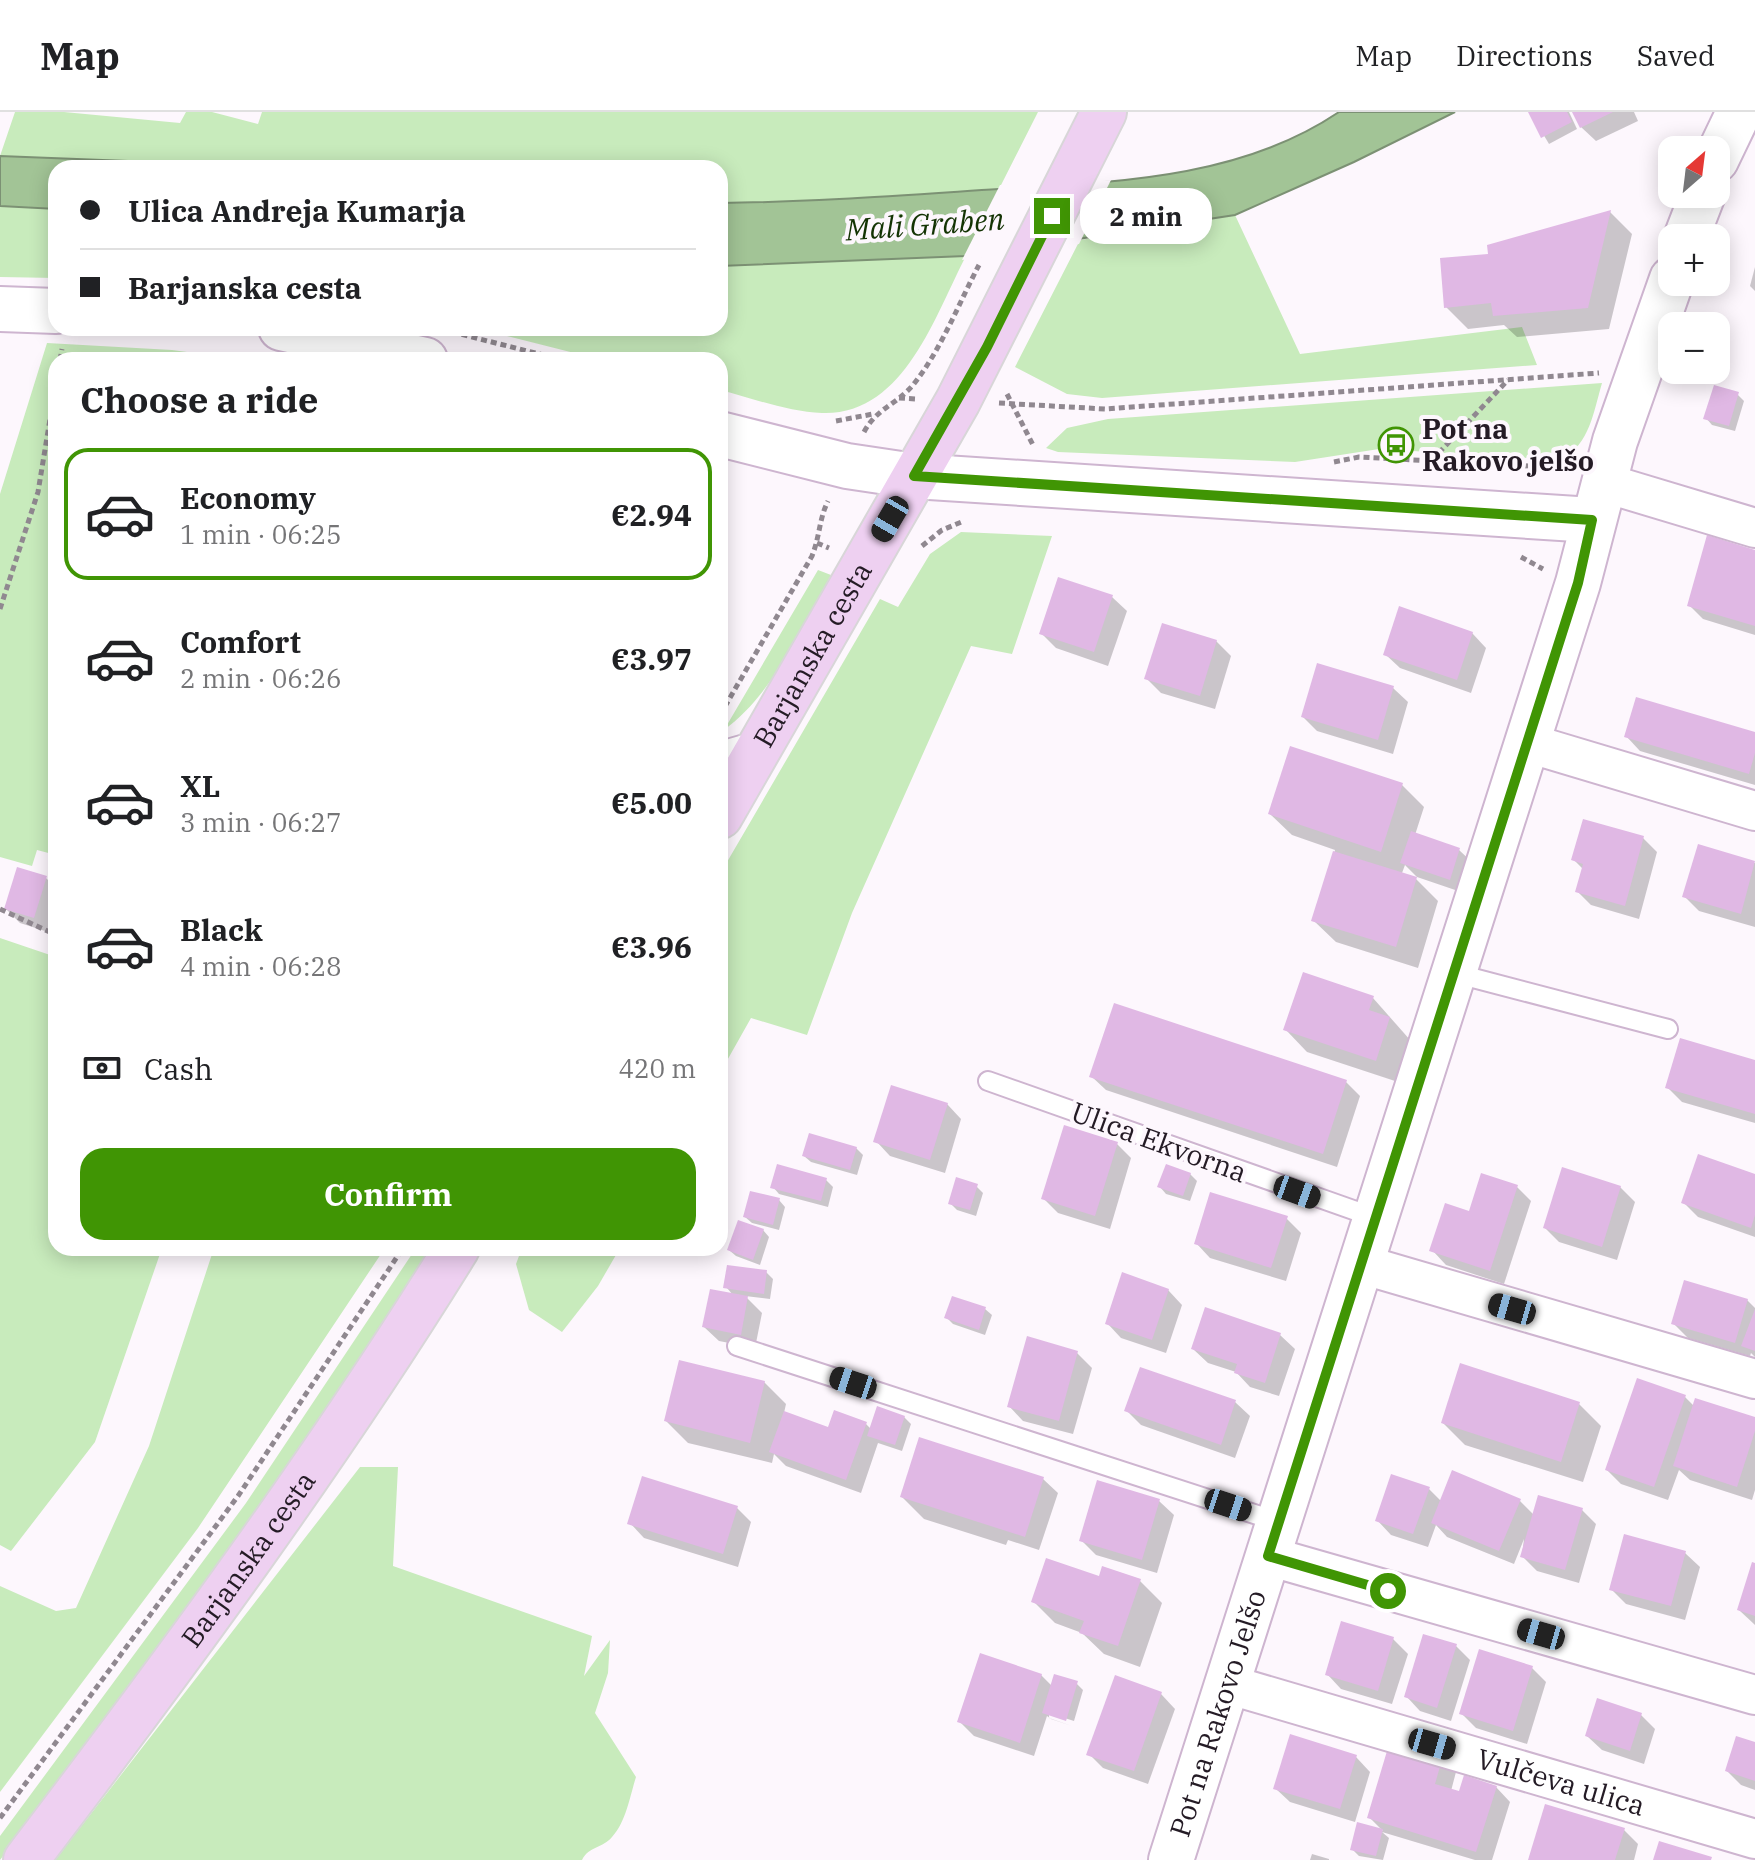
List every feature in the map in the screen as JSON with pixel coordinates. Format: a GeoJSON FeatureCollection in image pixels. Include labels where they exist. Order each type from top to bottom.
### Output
{"type":"FeatureCollection","features":[{"type":"Feature","properties":{"kind":"main road","name":"Barjanska cesta"},"geometry":{"type":"LineString","coordinates":[[728,802],[987,347],[1104,112]]}},
{"type":"Feature","properties":{"kind":"main road","name":"Barjanska cesta"},"geometry":{"type":"LineString","coordinates":[[26,1860],[132,1721],[276,1520],[452,1256]]}},
{"type":"Feature","properties":{"kind":"street"},"geometry":{"type":"LineString","coordinates":[[1728,136],[1739,112]]}},
{"type":"Feature","properties":{"kind":"street","name":"Pot na Rakovo Jelšo"},"geometry":{"type":"LineString","coordinates":[[1171,1860],[1528,743],[1578,583],[1597,501],[1666,296]]}},
{"type":"Feature","properties":{"kind":"street"},"geometry":{"type":"LineString","coordinates":[[0,309],[48,311]]}},
{"type":"Feature","properties":{"kind":"street"},"geometry":{"type":"LineString","coordinates":[[317,336],[389,352]]}},
{"type":"Feature","properties":{"kind":"street"},"geometry":{"type":"LineString","coordinates":[[728,436],[847,466],[914,476],[1597,501],[1755,528]]}},
{"type":"Feature","properties":{"kind":"street"},"geometry":{"type":"LineString","coordinates":[[1528,743],[1755,811]]}},
{"type":"Feature","properties":{"kind":"street"},"geometry":{"type":"LineString","coordinates":[[1361,1264],[1755,1379]]}},
{"type":"Feature","properties":{"kind":"street"},"geometry":{"type":"LineString","coordinates":[[1274,1539],[1755,1695]]}},
{"type":"Feature","properties":{"kind":"street","name":"Vulčeva ulica"},"geometry":{"type":"LineString","coordinates":[[1227,1684],[1755,1839]]}},
{"type":"Feature","properties":{"kind":"lane"},"geometry":{"type":"LineString","coordinates":[[728,749],[765,738]]}},
{"type":"Feature","properties":{"kind":"lane"},"geometry":{"type":"LineString","coordinates":[[1454,973],[1668,1029]]}},
{"type":"Feature","properties":{"kind":"lane","name":"Ulica Ekvorna"},"geometry":{"type":"LineString","coordinates":[[988,1081],[1376,1218]]}},
{"type":"Feature","properties":{"kind":"lane"},"geometry":{"type":"LineString","coordinates":[[737,1346],[1274,1539]]}},
{"type":"Feature","properties":{"kind":"path"},"geometry":{"type":"LineString","coordinates":[[468,336],[532,352]]}},
{"type":"Feature","properties":{"kind":"path"},"geometry":{"type":"LineString","coordinates":[[863,434],[874,414],[911,388],[933,352]]}},
{"type":"Feature","properties":{"kind":"path"},"geometry":{"type":"LineString","coordinates":[[1029,441],[1009,404],[1105,409],[1601,373]]}},
{"type":"Feature","properties":{"kind":"path"},"geometry":{"type":"LineString","coordinates":[[1432,460],[1509,380]]}},
{"type":"Feature","properties":{"kind":"path"},"geometry":{"type":"LineString","coordinates":[[0,609],[38,492],[48,431]]}},
{"type":"Feature","properties":{"kind":"path","name":"Barjanska cesta"},"geometry":{"type":"LineString","coordinates":[[728,701],[817,543],[818,523],[829,497]]}},
{"type":"Feature","properties":{"kind":"path","name":"Barjanska cesta"},"geometry":{"type":"LineString","coordinates":[[915,554],[942,530],[964,521],[980,522]]}},
{"type":"Feature","properties":{"kind":"path"},"geometry":{"type":"LineString","coordinates":[[0,909],[48,931]]}},
{"type":"Feature","properties":{"kind":"path","name":"Barjanska cesta"},"geometry":{"type":"LineString","coordinates":[[0,1818],[238,1496],[398,1256]]}},
{"type":"Feature","properties":{"kind":"shaded area"},"geometry":{"type":"Polygon","coordinates":[[[15,112],[64,112],[180,123],[186,112],[212,112],[258,124],[262,112],[1038,112],[999,189],[806,202],[728,203],[728,160],[103,160],[0,156],[15,112]]]}},
{"type":"Feature","properties":{"kind":"shaded area"},"geometry":{"type":"Polygon","coordinates":[[[0,206],[48,209],[48,278],[0,277],[0,206]]]}},
{"type":"Feature","properties":{"kind":"shaded area"},"geometry":{"type":"Polygon","coordinates":[[[1235,215],[1300,354],[1522,327],[1537,365],[1102,398],[1067,394],[1015,367],[1080,240],[1235,215]]]}},
{"type":"Feature","properties":{"kind":"shaded area"},"geometry":{"type":"Polygon","coordinates":[[[966,256],[913,358],[875,398],[850,410],[809,412],[728,392],[728,352],[570,352],[507,336],[728,336],[728,266],[966,256]]]}},
{"type":"Feature","properties":{"kind":"shaded area"},"geometry":{"type":"Polygon","coordinates":[[[47,343],[187,352],[48,352],[48,853],[37,850],[32,866],[0,857],[0,494],[47,343]]]}},
{"type":"Feature","properties":{"kind":"shaded area"},"geometry":{"type":"Polygon","coordinates":[[[1602,383],[1585,436],[1562,460],[1379,449],[1295,462],[1058,452],[1046,448],[1067,428],[1108,419],[1602,383]]]}},
{"type":"Feature","properties":{"kind":"shaded area"},"geometry":{"type":"Polygon","coordinates":[[[961,532],[1052,536],[1012,654],[971,646],[852,913],[807,1035],[751,1018],[728,1059],[728,860],[880,599],[898,607],[930,554],[961,532]]]}},
{"type":"Feature","properties":{"kind":"shaded area"},"geometry":{"type":"Polygon","coordinates":[[[818,570],[831,575],[772,679],[741,716],[728,727],[818,570]]]}},
{"type":"Feature","properties":{"kind":"shaded area"},"geometry":{"type":"Polygon","coordinates":[[[0,938],[48,954],[48,1256],[159,1256],[95,1442],[11,1551],[0,1545],[0,938]]]}},
{"type":"Feature","properties":{"kind":"shaded area"},"geometry":{"type":"Polygon","coordinates":[[[211,1256],[380,1256],[198,1528],[0,1792],[0,1586],[56,1611],[76,1608],[149,1446],[211,1256]]]}},
{"type":"Feature","properties":{"kind":"shaded area"},"geometry":{"type":"Polygon","coordinates":[[[411,1256],[429,1256],[347,1383],[114,1712],[0,1860],[0,1836],[246,1503],[411,1256]]]}},
{"type":"Feature","properties":{"kind":"shaded area"},"geometry":{"type":"Polygon","coordinates":[[[519,1256],[615,1256],[598,1286],[562,1332],[529,1310],[516,1264],[519,1256]]]}},
{"type":"Feature","properties":{"kind":"shaded area"},"geometry":{"type":"Polygon","coordinates":[[[360,1467],[398,1467],[393,1566],[592,1636],[584,1676],[610,1640],[608,1673],[595,1713],[636,1777],[617,1831],[582,1860],[55,1860],[360,1467]]]}},
{"type":"Feature","properties":{"kind":"water","name":"Mali Graben"},"geometry":{"type":"Polygon","coordinates":[[[1339,112],[1455,112],[1354,162],[1235,215],[966,256],[728,266],[728,203],[825,200],[1131,179],[1219,164],[1301,134],[1339,112]]]}},
{"type":"Feature","properties":{"kind":"water"},"geometry":{"type":"Polygon","coordinates":[[[0,156],[103,160],[48,160],[48,209],[0,206],[0,156]]]}},
{"type":"Feature","properties":{"kind":"pier"},"geometry":{"type":"Polygon","coordinates":[[[1111,180],[1079,244],[962,260],[1000,185],[1111,180]]]}},
{"type":"Feature","properties":{"kind":"building"},"geometry":{"type":"Polygon","coordinates":[[[1528,112],[1567,112],[1572,122],[1541,138],[1528,112]]]}},
{"type":"Feature","properties":{"kind":"building"},"geometry":{"type":"Polygon","coordinates":[[[1572,112],[1613,112],[1580,128],[1572,112]]]}},
{"type":"Feature","properties":{"kind":"building"},"geometry":{"type":"Polygon","coordinates":[[[1611,210],[1588,308],[1493,316],[1491,303],[1444,308],[1440,258],[1488,254],[1487,245],[1611,210]]]}},
{"type":"Feature","properties":{"kind":"building"},"geometry":{"type":"Polygon","coordinates":[[[1714,385],[1739,392],[1729,426],[1703,419],[1714,385]]]}},
{"type":"Feature","properties":{"kind":"building"},"geometry":{"type":"Polygon","coordinates":[[[1707,535],[1755,550],[1755,626],[1687,606],[1707,535]]]}},
{"type":"Feature","properties":{"kind":"building"},"geometry":{"type":"Polygon","coordinates":[[[1058,577],[1113,595],[1094,652],[1039,634],[1058,577]]]}},
{"type":"Feature","properties":{"kind":"building"},"geometry":{"type":"Polygon","coordinates":[[[1399,606],[1473,632],[1457,680],[1383,655],[1399,606]]]}},
{"type":"Feature","properties":{"kind":"building"},"geometry":{"type":"Polygon","coordinates":[[[1162,623],[1217,640],[1200,696],[1144,679],[1162,623]]]}},
{"type":"Feature","properties":{"kind":"building"},"geometry":{"type":"Polygon","coordinates":[[[1317,663],[1394,686],[1378,740],[1301,717],[1317,663]]]}},
{"type":"Feature","properties":{"kind":"building"},"geometry":{"type":"Polygon","coordinates":[[[1636,697],[1755,732],[1755,753],[1749,774],[1624,737],[1636,697]]]}},
{"type":"Feature","properties":{"kind":"building"},"geometry":{"type":"Polygon","coordinates":[[[1290,746],[1403,783],[1381,852],[1268,814],[1290,746]]]}},
{"type":"Feature","properties":{"kind":"building"},"geometry":{"type":"Polygon","coordinates":[[[1583,819],[1644,836],[1625,906],[1575,892],[1583,864],[1571,860],[1583,819]]]}},
{"type":"Feature","properties":{"kind":"building"},"geometry":{"type":"Polygon","coordinates":[[[1411,831],[1460,848],[1450,880],[1400,863],[1411,831]]]}},
{"type":"Feature","properties":{"kind":"building"},"geometry":{"type":"Polygon","coordinates":[[[1698,844],[1755,861],[1741,914],[1682,897],[1698,844]]]}},
{"type":"Feature","properties":{"kind":"building"},"geometry":{"type":"Polygon","coordinates":[[[1333,851],[1417,877],[1396,947],[1311,921],[1333,851]]]}},
{"type":"Feature","properties":{"kind":"building"},"geometry":{"type":"Polygon","coordinates":[[[17,867],[47,876],[34,918],[4,909],[17,867]]]}},
{"type":"Feature","properties":{"kind":"building"},"geometry":{"type":"Polygon","coordinates":[[[1303,972],[1374,996],[1369,1010],[1390,1017],[1376,1061],[1283,1030],[1303,972]]]}},
{"type":"Feature","properties":{"kind":"building"},"geometry":{"type":"Polygon","coordinates":[[[1114,1003],[1347,1080],[1323,1154],[1089,1077],[1114,1003]]]}},
{"type":"Feature","properties":{"kind":"building"},"geometry":{"type":"Polygon","coordinates":[[[1680,1038],[1755,1060],[1755,1114],[1665,1088],[1680,1038]]]}},
{"type":"Feature","properties":{"kind":"building"},"geometry":{"type":"Polygon","coordinates":[[[891,1085],[948,1103],[930,1160],[873,1142],[891,1085]]]}},
{"type":"Feature","properties":{"kind":"building"},"geometry":{"type":"Polygon","coordinates":[[[1064,1125],[1118,1142],[1095,1216],[1041,1199],[1064,1125]]]}},
{"type":"Feature","properties":{"kind":"building"},"geometry":{"type":"Polygon","coordinates":[[[809,1133],[857,1147],[850,1170],[802,1156],[809,1133]]]}},
{"type":"Feature","properties":{"kind":"building"},"geometry":{"type":"Polygon","coordinates":[[[1698,1154],[1755,1174],[1755,1215],[1751,1228],[1681,1203],[1698,1154]]]}},
{"type":"Feature","properties":{"kind":"building"},"geometry":{"type":"Polygon","coordinates":[[[777,1164],[827,1178],[821,1201],[770,1188],[777,1164]]]}},
{"type":"Feature","properties":{"kind":"building"},"geometry":{"type":"Polygon","coordinates":[[[1166,1164],[1191,1173],[1183,1196],[1157,1187],[1166,1164]]]}},
{"type":"Feature","properties":{"kind":"building"},"geometry":{"type":"Polygon","coordinates":[[[1562,1167],[1621,1186],[1602,1247],[1543,1228],[1562,1167]]]}},
{"type":"Feature","properties":{"kind":"building"},"geometry":{"type":"Polygon","coordinates":[[[1481,1173],[1518,1185],[1490,1271],[1429,1251],[1445,1203],[1469,1211],[1481,1173]]]}},
{"type":"Feature","properties":{"kind":"building"},"geometry":{"type":"Polygon","coordinates":[[[956,1177],[978,1184],[970,1210],[948,1204],[956,1177]]]}},
{"type":"Feature","properties":{"kind":"building"},"geometry":{"type":"Polygon","coordinates":[[[750,1191],[780,1198],[773,1225],[743,1217],[750,1191]]]}},
{"type":"Feature","properties":{"kind":"building"},"geometry":{"type":"Polygon","coordinates":[[[1210,1192],[1288,1216],[1271,1268],[1194,1244],[1210,1192]]]}},
{"type":"Feature","properties":{"kind":"building"},"geometry":{"type":"Polygon","coordinates":[[[738,1220],[764,1229],[753,1260],[728,1250],[738,1220]]]}},
{"type":"Feature","properties":{"kind":"building"},"geometry":{"type":"Polygon","coordinates":[[[727,1265],[767,1270],[764,1294],[723,1288],[727,1265]]]}},
{"type":"Feature","properties":{"kind":"building"},"geometry":{"type":"Polygon","coordinates":[[[1122,1272],[1169,1289],[1152,1340],[1105,1324],[1122,1272]]]}},
{"type":"Feature","properties":{"kind":"building"},"geometry":{"type":"Polygon","coordinates":[[[1684,1280],[1748,1299],[1735,1343],[1671,1324],[1684,1280]]]}},
{"type":"Feature","properties":{"kind":"building"},"geometry":{"type":"Polygon","coordinates":[[[710,1289],[748,1296],[741,1335],[702,1327],[710,1289]]]}},
{"type":"Feature","properties":{"kind":"building"},"geometry":{"type":"Polygon","coordinates":[[[952,1296],[986,1307],[979,1330],[944,1318],[952,1296]]]}},
{"type":"Feature","properties":{"kind":"building"},"geometry":{"type":"Polygon","coordinates":[[[1205,1307],[1281,1333],[1265,1383],[1234,1373],[1237,1364],[1191,1349],[1205,1307]]]}},
{"type":"Feature","properties":{"kind":"building"},"geometry":{"type":"Polygon","coordinates":[[[1755,1309],[1755,1351],[1741,1346],[1755,1309]]]}},
{"type":"Feature","properties":{"kind":"building"},"geometry":{"type":"Polygon","coordinates":[[[1027,1336],[1078,1351],[1059,1421],[1007,1407],[1027,1336]]]}},
{"type":"Feature","properties":{"kind":"building"},"geometry":{"type":"Polygon","coordinates":[[[679,1360],[765,1381],[750,1443],[664,1421],[679,1360]]]}},
{"type":"Feature","properties":{"kind":"building"},"geometry":{"type":"Polygon","coordinates":[[[1460,1363],[1580,1402],[1561,1462],[1441,1423],[1460,1363]]]}},
{"type":"Feature","properties":{"kind":"building"},"geometry":{"type":"Polygon","coordinates":[[[1140,1367],[1236,1400],[1221,1445],[1124,1411],[1140,1367]]]}},
{"type":"Feature","properties":{"kind":"building"},"geometry":{"type":"Polygon","coordinates":[[[1637,1378],[1686,1395],[1654,1487],[1605,1470],[1637,1378]]]}},
{"type":"Feature","properties":{"kind":"building"},"geometry":{"type":"Polygon","coordinates":[[[1695,1398],[1755,1417],[1755,1431],[1737,1487],[1673,1466],[1695,1398]]]}},
{"type":"Feature","properties":{"kind":"building"},"geometry":{"type":"Polygon","coordinates":[[[877,1406],[905,1416],[895,1445],[867,1436],[877,1406]]]}},
{"type":"Feature","properties":{"kind":"building"},"geometry":{"type":"Polygon","coordinates":[[[834,1410],[867,1422],[846,1480],[769,1452],[784,1411],[828,1427],[834,1410]]]}},
{"type":"Feature","properties":{"kind":"building"},"geometry":{"type":"Polygon","coordinates":[[[919,1437],[1044,1477],[1025,1537],[900,1497],[919,1437]]]}},
{"type":"Feature","properties":{"kind":"building"},"geometry":{"type":"Polygon","coordinates":[[[1452,1470],[1521,1499],[1499,1551],[1431,1523],[1452,1470]]]}},
{"type":"Feature","properties":{"kind":"building"},"geometry":{"type":"Polygon","coordinates":[[[1391,1474],[1430,1487],[1413,1534],[1375,1521],[1391,1474]]]}},
{"type":"Feature","properties":{"kind":"building"},"geometry":{"type":"Polygon","coordinates":[[[642,1476],[738,1506],[723,1554],[627,1524],[642,1476]]]}},
{"type":"Feature","properties":{"kind":"building"},"geometry":{"type":"Polygon","coordinates":[[[1097,1480],[1160,1499],[1142,1560],[1079,1541],[1097,1480]]]}},
{"type":"Feature","properties":{"kind":"building"},"geometry":{"type":"Polygon","coordinates":[[[1538,1495],[1583,1508],[1565,1570],[1520,1557],[1538,1495]]]}},
{"type":"Feature","properties":{"kind":"building"},"geometry":{"type":"Polygon","coordinates":[[[1624,1534],[1686,1551],[1671,1606],[1609,1590],[1624,1534]]]}},
{"type":"Feature","properties":{"kind":"building"},"geometry":{"type":"Polygon","coordinates":[[[1046,1558],[1099,1576],[1102,1566],[1141,1579],[1118,1646],[1079,1633],[1084,1621],[1031,1602],[1046,1558]]]}},
{"type":"Feature","properties":{"kind":"building"},"geometry":{"type":"Polygon","coordinates":[[[1752,1562],[1755,1563],[1755,1616],[1737,1610],[1752,1562]]]}},
{"type":"Feature","properties":{"kind":"building"},"geometry":{"type":"Polygon","coordinates":[[[1341,1621],[1394,1637],[1378,1691],[1325,1675],[1341,1621]]]}},
{"type":"Feature","properties":{"kind":"building"},"geometry":{"type":"Polygon","coordinates":[[[1423,1634],[1457,1644],[1437,1708],[1404,1697],[1423,1634]]]}},
{"type":"Feature","properties":{"kind":"building"},"geometry":{"type":"Polygon","coordinates":[[[1479,1649],[1533,1666],[1513,1731],[1459,1714],[1479,1649]]]}},
{"type":"Feature","properties":{"kind":"building"},"geometry":{"type":"Polygon","coordinates":[[[980,1653],[1042,1674],[1020,1743],[957,1722],[980,1653]]]}},
{"type":"Feature","properties":{"kind":"building"},"geometry":{"type":"Polygon","coordinates":[[[1054,1674],[1078,1681],[1066,1721],[1042,1713],[1054,1674]]]}},
{"type":"Feature","properties":{"kind":"building"},"geometry":{"type":"Polygon","coordinates":[[[1115,1675],[1162,1692],[1134,1771],[1086,1755],[1115,1675]]]}},
{"type":"Feature","properties":{"kind":"building"},"geometry":{"type":"Polygon","coordinates":[[[1597,1698],[1642,1713],[1630,1751],[1585,1736],[1597,1698]]]}},
{"type":"Feature","properties":{"kind":"building"},"geometry":{"type":"Polygon","coordinates":[[[1290,1734],[1357,1755],[1340,1809],[1273,1789],[1290,1734]]]}},
{"type":"Feature","properties":{"kind":"building"},"geometry":{"type":"Polygon","coordinates":[[[1736,1736],[1755,1742],[1755,1781],[1725,1771],[1736,1736]]]}},
{"type":"Feature","properties":{"kind":"building"},"geometry":{"type":"Polygon","coordinates":[[[1390,1741],[1443,1756],[1435,1784],[1459,1791],[1464,1775],[1497,1786],[1476,1852],[1367,1818],[1390,1741]]]}},
{"type":"Feature","properties":{"kind":"building"},"geometry":{"type":"Polygon","coordinates":[[[1545,1804],[1625,1828],[1615,1860],[1528,1860],[1545,1804]]]}},
{"type":"Feature","properties":{"kind":"building"},"geometry":{"type":"Polygon","coordinates":[[[1357,1822],[1383,1829],[1376,1856],[1350,1850],[1357,1822]]]}},
{"type":"Feature","properties":{"kind":"building"},"geometry":{"type":"Polygon","coordinates":[[[1659,1841],[1712,1857],[1711,1860],[1653,1860],[1659,1841]]]}},
{"type":"Feature","properties":{"kind":"place","name":"Pot na Rakovo jelšo"},"geometry":{"type":"Point","coordinates":[1396,445]}},
{"type":"Feature","properties":{"kind":"route"},"geometry":{"type":"LineString","coordinates":[[1052,216],[987,347],[914,476],[1032,487],[1592,520],[1578,583],[1268,1556],[1388,1591]]}}]}
